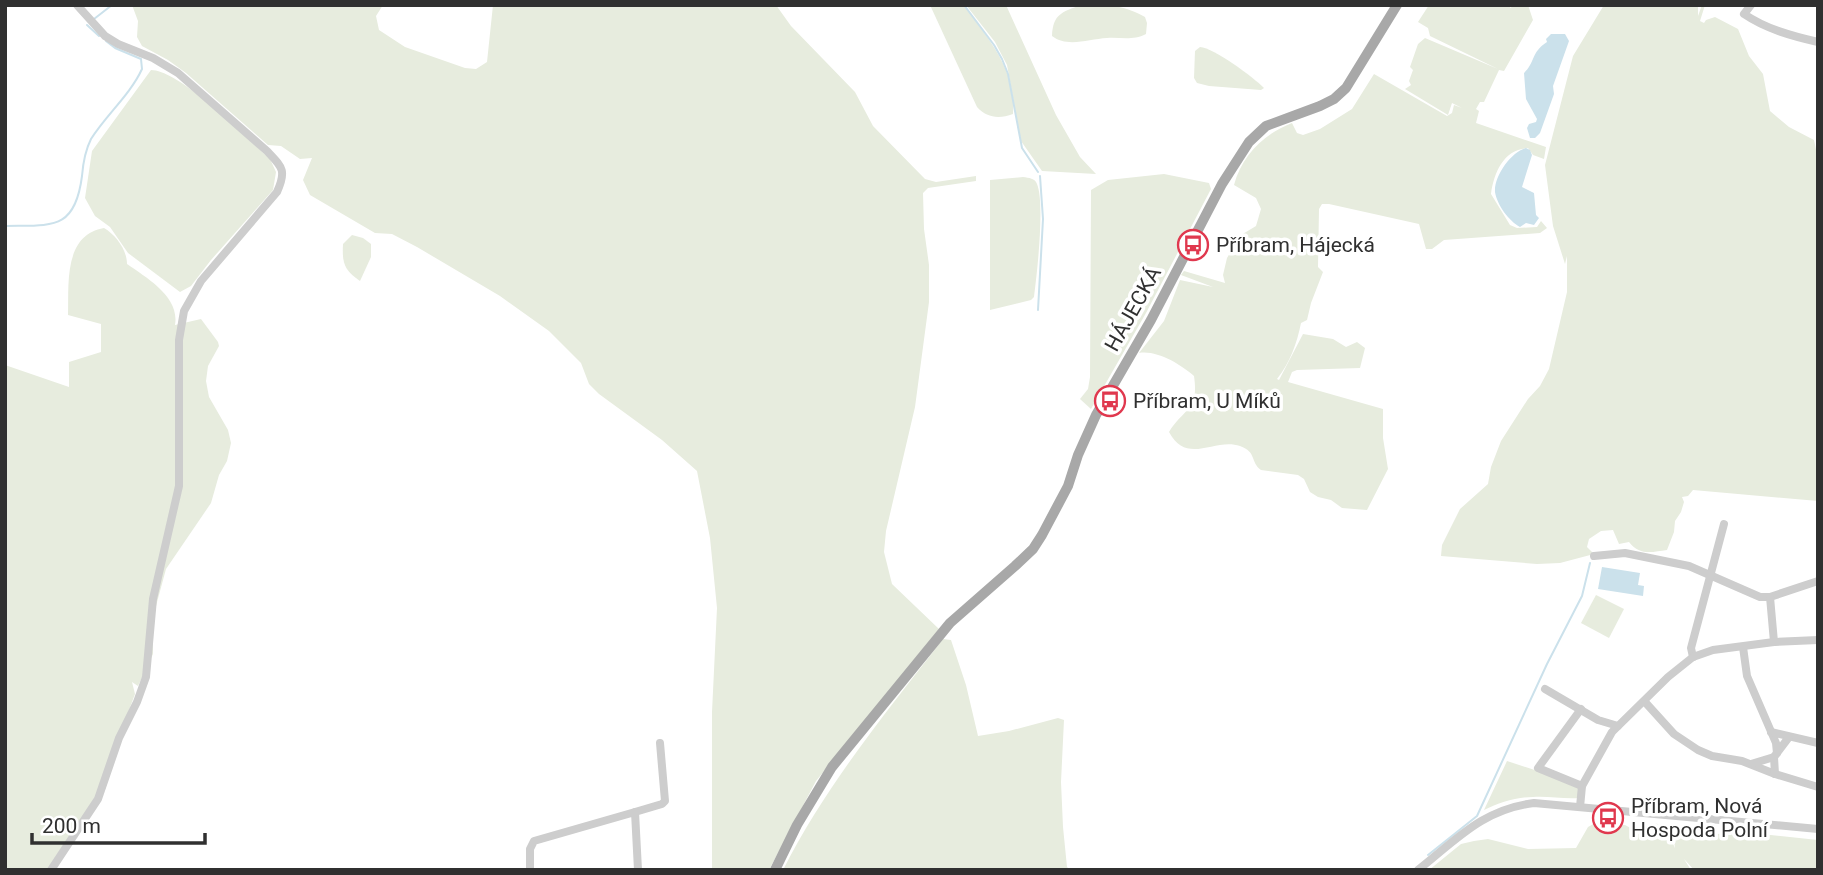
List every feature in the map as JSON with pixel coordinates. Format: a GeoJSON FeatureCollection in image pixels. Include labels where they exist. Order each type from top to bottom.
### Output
{"type":"FeatureCollection","features":[{"type":"Feature","properties":{"kind":"main road","name":"HÁJECKÁ"},"geometry":{"type":"LineString","coordinates":[[775,870],[797,825],[832,767],[950,623],[1033,549],[1068,486],[1081,447],[1096,415],[1151,320],[1222,184],[1245,148],[1266,126],[1320,106],[1334,99],[1346,88],[1396,5]]}},
{"type":"Feature","properties":{"kind":"street"},"geometry":{"type":"LineString","coordinates":[[51,870],[98,799],[119,738],[146,677],[153,599],[179,486],[179,340],[184,312],[201,281],[277,192],[283,179],[281,165],[178,73],[105,36],[77,5]]}},
{"type":"Feature","properties":{"kind":"street"},"geometry":{"type":"LineString","coordinates":[[1751,5],[1744,14],[1754,21],[1818,42]]}},
{"type":"Feature","properties":{"kind":"street"},"geometry":{"type":"LineString","coordinates":[[1693,657],[1691,648],[1724,524]]}},
{"type":"Feature","properties":{"kind":"street"},"geometry":{"type":"LineString","coordinates":[[1594,556],[1625,553],[1689,566],[1749,594],[1770,597],[1818,581]]}},
{"type":"Feature","properties":{"kind":"street"},"geometry":{"type":"LineString","coordinates":[[1770,597],[1774,642]]}},
{"type":"Feature","properties":{"kind":"street"},"geometry":{"type":"LineString","coordinates":[[1580,807],[1582,786],[1618,726],[1668,677],[1693,657],[1713,650],[1774,642],[1818,640]]}},
{"type":"Feature","properties":{"kind":"street"},"geometry":{"type":"LineString","coordinates":[[1743,647],[1747,676],[1771,732],[1775,755],[1774,774]]}},
{"type":"Feature","properties":{"kind":"street"},"geometry":{"type":"LineString","coordinates":[[1545,689],[1598,720],[1618,726]]}},
{"type":"Feature","properties":{"kind":"street"},"geometry":{"type":"LineString","coordinates":[[1645,702],[1661,723],[1680,740],[1712,756],[1751,764],[1818,787]]}},
{"type":"Feature","properties":{"kind":"street"},"geometry":{"type":"LineString","coordinates":[[1581,709],[1538,768],[1582,786]]}},
{"type":"Feature","properties":{"kind":"street"},"geometry":{"type":"LineString","coordinates":[[1771,732],[1818,743]]}},
{"type":"Feature","properties":{"kind":"street"},"geometry":{"type":"LineString","coordinates":[[1751,764],[1775,755],[1789,737]]}},
{"type":"Feature","properties":{"kind":"street"},"geometry":{"type":"LineString","coordinates":[[530,870],[530,849],[534,841],[662,804],[665,801],[660,743]]}},
{"type":"Feature","properties":{"kind":"street"},"geometry":{"type":"LineString","coordinates":[[1418,870],[1492,813],[1513,806],[1553,804],[1818,829]]}},
{"type":"Feature","properties":{"kind":"street"},"geometry":{"type":"LineString","coordinates":[[635,812],[638,870]]}},
{"type":"Feature","properties":{"kind":"shaded area"},"geometry":{"type":"Polygon","coordinates":[[[132,5],[383,5],[376,16],[379,30],[405,47],[465,68],[476,69],[487,62],[493,5],[776,5],[791,26],[855,92],[873,126],[925,179],[936,182],[976,176],[976,181],[928,188],[923,193],[929,302],[915,407],[886,531],[884,552],[892,584],[939,629],[816,781],[769,870],[712,870],[712,712],[717,608],[710,538],[697,471],[662,440],[599,394],[589,384],[581,363],[549,331],[500,296],[417,247],[392,234],[375,233],[310,195],[303,180],[312,158],[300,159],[281,146],[268,145],[186,73],[142,46],[137,37],[138,21],[132,5]]]}},
{"type":"Feature","properties":{"kind":"shaded area"},"geometry":{"type":"Polygon","coordinates":[[[930,5],[964,5],[1006,69],[1013,98],[1013,114],[994,116],[977,107],[930,5]]]}},
{"type":"Feature","properties":{"kind":"shaded area"},"geometry":{"type":"Polygon","coordinates":[[[966,5],[1006,5],[1056,115],[1080,157],[1096,174],[1042,171],[1021,141],[1007,65],[995,42],[966,5]]]}},
{"type":"Feature","properties":{"kind":"shaded area"},"geometry":{"type":"Polygon","coordinates":[[[1081,5],[1114,6],[1137,13],[1145,17],[1146,34],[1131,38],[1078,42],[1064,42],[1052,36],[1057,18],[1081,5]]]}},
{"type":"Feature","properties":{"kind":"shaded area"},"geometry":{"type":"Polygon","coordinates":[[[1429,5],[1507,5],[1511,8],[1512,5],[1528,5],[1533,20],[1504,71],[1499,70],[1484,102],[1480,102],[1476,109],[1479,111],[1476,123],[1546,147],[1544,159],[1533,155],[1528,148],[1520,149],[1507,157],[1498,170],[1491,194],[1510,225],[1517,228],[1537,227],[1541,221],[1547,228],[1540,233],[1444,240],[1432,249],[1426,249],[1419,224],[1322,204],[1319,209],[1318,267],[1323,272],[1307,320],[1301,323],[1286,366],[1277,379],[1279,380],[1303,334],[1333,339],[1346,347],[1357,342],[1365,348],[1360,368],[1297,370],[1292,372],[1288,382],[1383,409],[1383,438],[1388,469],[1367,510],[1342,508],[1331,500],[1310,492],[1304,479],[1298,475],[1261,470],[1249,451],[1240,446],[1231,444],[1193,449],[1176,442],[1169,432],[1193,403],[1194,376],[1168,359],[1139,353],[1164,321],[1180,280],[1213,287],[1181,275],[1184,271],[1225,283],[1223,275],[1227,258],[1241,235],[1256,226],[1261,209],[1256,198],[1234,185],[1242,164],[1263,140],[1292,123],[1297,133],[1303,135],[1320,129],[1352,109],[1374,74],[1447,116],[1452,113],[1454,105],[1462,108],[1452,103],[1448,115],[1405,89],[1411,85],[1409,81],[1413,70],[1410,67],[1418,44],[1425,38],[1498,69],[1430,36],[1428,28],[1418,22],[1429,5]]]}},
{"type":"Feature","properties":{"kind":"shaded area"},"geometry":{"type":"Polygon","coordinates":[[[1604,5],[1698,5],[1698,16],[1702,5],[1705,5],[1700,21],[1704,23],[1715,17],[1738,29],[1749,56],[1763,74],[1770,111],[1789,127],[1814,140],[1818,159],[1818,501],[1693,490],[1688,496],[1682,497],[1684,502],[1675,521],[1667,550],[1646,552],[1629,542],[1619,544],[1613,530],[1601,531],[1589,539],[1587,547],[1594,554],[1560,563],[1537,564],[1441,556],[1442,545],[1460,509],[1488,484],[1501,441],[1549,369],[1567,292],[1567,256],[1565,264],[1553,226],[1545,165],[1573,56],[1604,5]]]}},
{"type":"Feature","properties":{"kind":"shaded area"},"geometry":{"type":"Polygon","coordinates":[[[1200,47],[1243,70],[1264,88],[1261,90],[1197,83],[1194,78],[1195,51],[1200,47]]]}},
{"type":"Feature","properties":{"kind":"shaded area"},"geometry":{"type":"Polygon","coordinates":[[[151,70],[163,73],[195,93],[270,159],[276,172],[273,190],[191,286],[180,292],[128,253],[110,227],[95,216],[85,198],[92,151],[151,70]]]}},
{"type":"Feature","properties":{"kind":"shaded area"},"geometry":{"type":"Polygon","coordinates":[[[1164,174],[1209,183],[1211,189],[1146,313],[1091,409],[1080,399],[1088,389],[1090,377],[1091,190],[1108,180],[1164,174]]]}},
{"type":"Feature","properties":{"kind":"shaded area"},"geometry":{"type":"Polygon","coordinates":[[[1023,177],[1035,181],[1039,193],[1040,239],[1034,297],[990,310],[990,180],[1023,177]]]}},
{"type":"Feature","properties":{"kind":"shaded area"},"geometry":{"type":"Polygon","coordinates":[[[104,228],[120,243],[127,264],[167,297],[175,315],[175,325],[201,319],[218,342],[219,346],[208,366],[206,381],[209,397],[228,430],[231,443],[211,503],[166,569],[153,617],[153,654],[138,686],[132,682],[135,694],[97,795],[47,870],[5,870],[5,365],[69,387],[69,362],[101,352],[101,324],[68,315],[68,290],[71,263],[81,240],[104,228]]]}},
{"type":"Feature","properties":{"kind":"shaded area"},"geometry":{"type":"Polygon","coordinates":[[[352,235],[371,244],[371,257],[360,281],[347,269],[343,256],[343,244],[352,235]]]}},
{"type":"Feature","properties":{"kind":"shaded area"},"geometry":{"type":"Polygon","coordinates":[[[1596,595],[1624,609],[1609,638],[1581,623],[1596,595]]]}},
{"type":"Feature","properties":{"kind":"shaded area"},"geometry":{"type":"Polygon","coordinates":[[[943,639],[951,640],[966,685],[978,736],[1058,718],[1064,720],[1061,782],[1067,867],[1070,870],[783,870],[837,779],[943,639]]]}},
{"type":"Feature","properties":{"kind":"shaded area"},"geometry":{"type":"Polygon","coordinates":[[[1507,761],[1556,777],[1579,788],[1579,798],[1520,798],[1484,810],[1507,761]]]}},
{"type":"Feature","properties":{"kind":"shaded area"},"geometry":{"type":"Polygon","coordinates":[[[1595,823],[1625,825],[1640,833],[1640,826],[1652,823],[1664,825],[1675,848],[1673,833],[1683,827],[1695,826],[1713,834],[1752,833],[1818,840],[1818,870],[1694,870],[1684,859],[1691,870],[1429,870],[1461,844],[1474,841],[1488,839],[1528,849],[1576,848],[1588,827],[1595,823]]]}},
{"type":"Feature","properties":{"kind":"water"},"geometry":{"type":"Polygon","coordinates":[[[1551,34],[1565,34],[1569,41],[1540,133],[1535,138],[1530,138],[1527,128],[1537,119],[1526,99],[1524,73],[1551,34]]]}},
{"type":"Feature","properties":{"kind":"water"},"geometry":{"type":"Polygon","coordinates":[[[1526,148],[1532,155],[1522,187],[1534,193],[1536,215],[1539,218],[1534,225],[1526,223],[1520,227],[1504,212],[1496,197],[1495,186],[1509,159],[1526,148]]]}},
{"type":"Feature","properties":{"kind":"water"},"geometry":{"type":"Polygon","coordinates":[[[1602,567],[1640,573],[1638,585],[1644,586],[1643,596],[1598,589],[1602,567]]]}},
{"type":"Feature","properties":{"kind":"waterway"},"geometry":{"type":"LineString","coordinates":[[94,19],[112,5]]}},
{"type":"Feature","properties":{"kind":"waterway"},"geometry":{"type":"LineString","coordinates":[[964,5],[1002,59],[1008,74],[1022,148],[1038,172]]}},
{"type":"Feature","properties":{"kind":"waterway"},"geometry":{"type":"LineString","coordinates":[[87,25],[99,36]]}},
{"type":"Feature","properties":{"kind":"waterway"},"geometry":{"type":"LineString","coordinates":[[5,226],[48,224],[67,216],[74,207],[91,139],[131,88],[142,69],[141,59],[115,48],[106,41]]}},
{"type":"Feature","properties":{"kind":"waterway"},"geometry":{"type":"LineString","coordinates":[[1038,310],[1043,219],[1040,176]]}},
{"type":"Feature","properties":{"kind":"waterway"},"geometry":{"type":"LineString","coordinates":[[1428,855],[1477,816],[1547,664],[1582,596],[1590,563]]}},
{"type":"Feature","properties":{"kind":"place","name":"Příbram, Hájecká"},"geometry":{"type":"Point","coordinates":[1193,245]}},
{"type":"Feature","properties":{"kind":"place","name":"Příbram, U Míků"},"geometry":{"type":"Point","coordinates":[1110,401]}},
{"type":"Feature","properties":{"kind":"place","name":"Příbram, Nová Hospoda Polní"},"geometry":{"type":"Point","coordinates":[1608,818]}}]}
